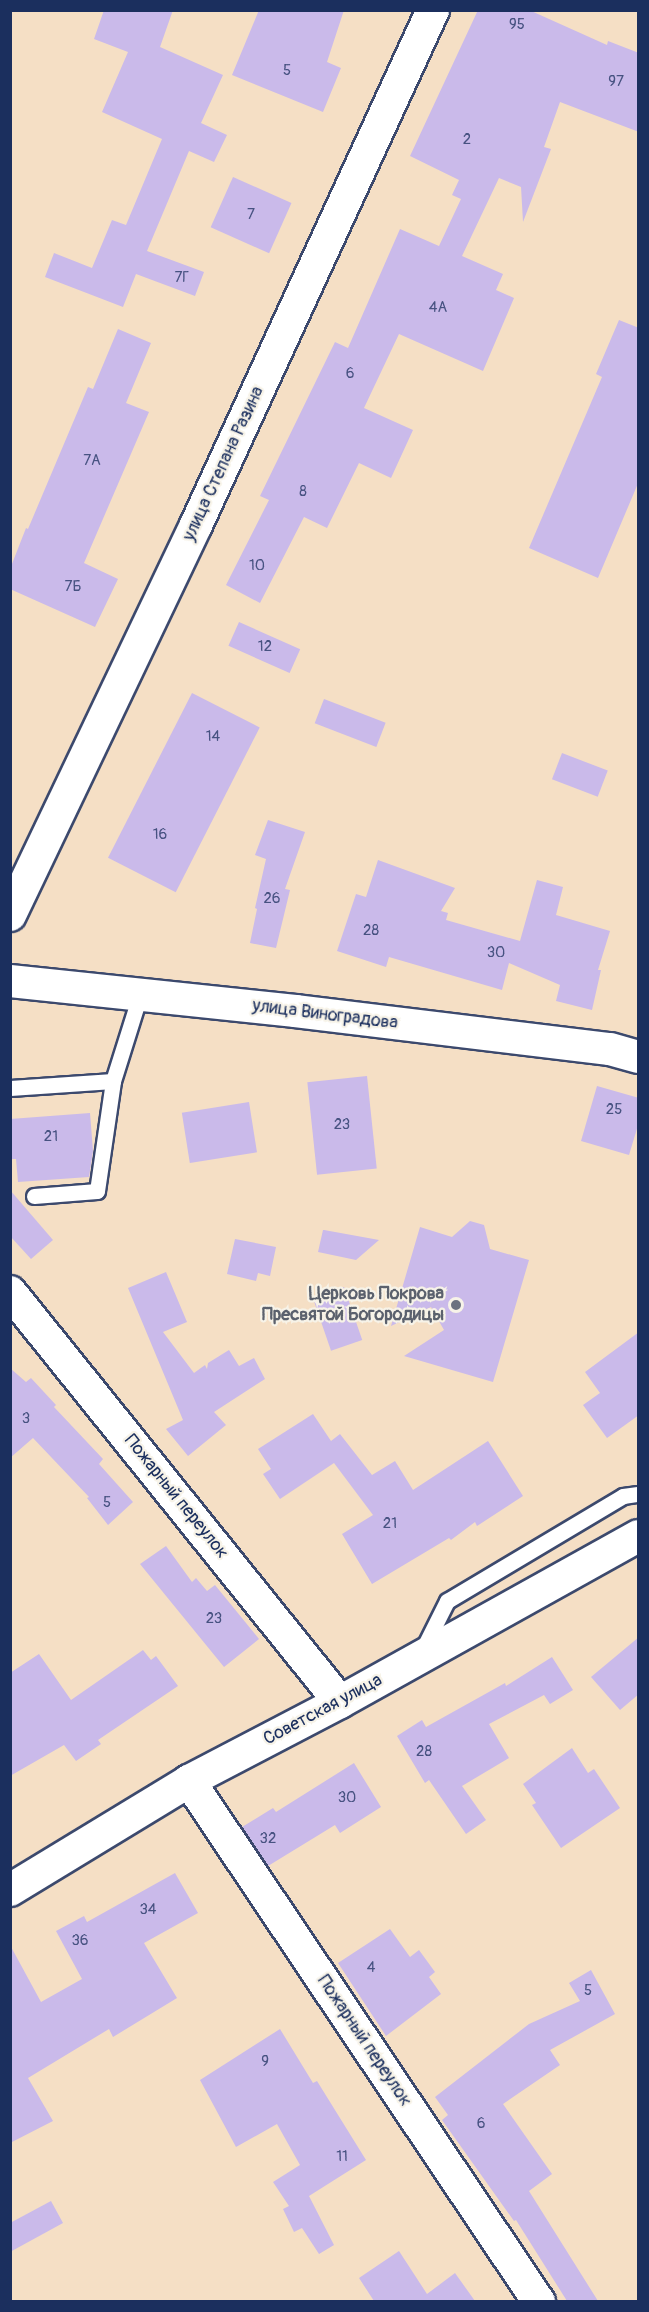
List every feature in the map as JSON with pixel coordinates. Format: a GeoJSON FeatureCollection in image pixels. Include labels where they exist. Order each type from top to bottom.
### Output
{"type":"FeatureCollection","features":[{"type":"Feature","properties":{"kind":"street","name":"улица Степана Разина"},"geometry":{"type":"LineString","coordinates":[[10,915],[196,525],[433,10]]}},
{"type":"Feature","properties":{"kind":"street","name":"улица Виноградова"},"geometry":{"type":"LineString","coordinates":[[10,981],[598,1048],[639,1057]]}},
{"type":"Feature","properties":{"kind":"street","name":"Пожарный переулок"},"geometry":{"type":"LineString","coordinates":[[10,1292],[340,1701]]}},
{"type":"Feature","properties":{"kind":"street","name":"Советская улица"},"geometry":{"type":"LineString","coordinates":[[10,1890],[189,1781],[340,1701],[587,1563],[638,1538]]}},
{"type":"Feature","properties":{"kind":"street","name":"Пожарный переулок"},"geometry":{"type":"LineString","coordinates":[[189,1781],[539,2301]]}},
{"type":"Feature","properties":{"kind":"lane"},"geometry":{"type":"LineString","coordinates":[[34,1196],[98,1191],[113,1081],[140,995]]}},
{"type":"Feature","properties":{"kind":"lane"},"geometry":{"type":"LineString","coordinates":[[10,1088],[113,1081]]}},
{"type":"Feature","properties":{"kind":"lane"},"geometry":{"type":"LineString","coordinates":[[419,1657],[447,1601],[623,1496],[639,1494]]}},
{"type":"Feature","properties":{"kind":"building"},"geometry":{"type":"Polygon","coordinates":[[[104,10],[173,10],[160,47],[223,75],[201,123],[227,135],[214,162],[189,151],[147,251],[204,272],[195,296],[136,274],[123,307],[45,277],[54,253],[92,268],[112,220],[126,225],[162,139],[102,112],[128,52],[94,39],[104,10]]]}},
{"type":"Feature","properties":{"kind":"building"},"geometry":{"type":"Polygon","coordinates":[[[259,10],[344,10],[327,62],[341,68],[323,112],[232,75],[259,10]]]}},
{"type":"Feature","properties":{"kind":"building"},"geometry":{"type":"Polygon","coordinates":[[[478,10],[529,10],[607,45],[608,41],[639,53],[639,132],[560,102],[544,147],[551,149],[523,222],[521,187],[499,178],[462,256],[503,274],[496,290],[514,298],[483,371],[399,334],[364,408],[413,430],[391,478],[359,463],[327,528],[304,517],[260,603],[226,585],[269,500],[260,496],[335,342],[348,348],[400,229],[439,246],[461,199],[452,195],[459,180],[410,156],[478,10]]]}},
{"type":"Feature","properties":{"kind":"building"},"geometry":{"type":"Polygon","coordinates":[[[233,177],[291,203],[269,253],[211,227],[233,177]]]}},
{"type":"Feature","properties":{"kind":"building"},"geometry":{"type":"Polygon","coordinates":[[[619,320],[639,328],[639,481],[598,578],[529,548],[602,377],[596,374],[619,320]]]}},
{"type":"Feature","properties":{"kind":"building"},"geometry":{"type":"Polygon","coordinates":[[[118,329],[151,343],[126,403],[149,412],[84,563],[118,579],[95,627],[10,589],[10,569],[88,387],[93,389],[118,329]]]}},
{"type":"Feature","properties":{"kind":"building"},"geometry":{"type":"Polygon","coordinates":[[[239,622],[300,649],[290,673],[228,646],[239,622]]]}},
{"type":"Feature","properties":{"kind":"building"},"geometry":{"type":"Polygon","coordinates":[[[192,693],[260,728],[176,892],[108,858],[192,693]]]}},
{"type":"Feature","properties":{"kind":"building"},"geometry":{"type":"Polygon","coordinates":[[[324,699],[386,723],[376,747],[315,723],[324,699]]]}},
{"type":"Feature","properties":{"kind":"building"},"geometry":{"type":"Polygon","coordinates":[[[562,753],[608,771],[598,797],[552,779],[562,753]]]}},
{"type":"Feature","properties":{"kind":"building"},"geometry":{"type":"Polygon","coordinates":[[[268,820],[305,832],[285,889],[290,890],[276,948],[250,943],[266,859],[255,855],[268,820]]]}},
{"type":"Feature","properties":{"kind":"building"},"geometry":{"type":"Polygon","coordinates":[[[378,860],[455,888],[441,911],[448,913],[446,920],[520,941],[537,880],[563,887],[556,915],[610,931],[598,970],[601,970],[592,1010],[556,1001],[560,985],[509,963],[502,990],[389,957],[386,967],[337,951],[356,894],[366,897],[378,860]]]}},
{"type":"Feature","properties":{"kind":"building"},"geometry":{"type":"Polygon","coordinates":[[[367,1076],[377,1168],[317,1175],[307,1082],[367,1076]]]}},
{"type":"Feature","properties":{"kind":"building"},"geometry":{"type":"Polygon","coordinates":[[[597,1086],[639,1098],[639,1122],[629,1155],[581,1141],[597,1086]]]}},
{"type":"Feature","properties":{"kind":"building"},"geometry":{"type":"Polygon","coordinates":[[[249,1102],[257,1152],[190,1163],[182,1113],[249,1102]]]}},
{"type":"Feature","properties":{"kind":"building"},"geometry":{"type":"Polygon","coordinates":[[[90,1113],[93,1151],[89,1177],[18,1182],[16,1159],[10,1159],[10,1119],[90,1113]]]}},
{"type":"Feature","properties":{"kind":"building"},"geometry":{"type":"Polygon","coordinates":[[[10,1190],[53,1240],[31,1259],[10,1236],[10,1190]]]}},
{"type":"Feature","properties":{"kind":"building","name":"Церковь Покрова Пресвятой Богородицы"},"geometry":{"type":"Polygon","coordinates":[[[470,1221],[484,1225],[490,1249],[529,1260],[493,1382],[404,1356],[444,1330],[431,1307],[391,1326],[420,1227],[452,1237],[470,1221]]]}},
{"type":"Feature","properties":{"kind":"building"},"geometry":{"type":"Polygon","coordinates":[[[323,1230],[379,1240],[356,1260],[318,1252],[323,1230]]]}},
{"type":"Feature","properties":{"kind":"building"},"geometry":{"type":"Polygon","coordinates":[[[235,1239],[276,1247],[270,1276],[258,1273],[256,1281],[227,1274],[235,1239]]]}},
{"type":"Feature","properties":{"kind":"building"},"geometry":{"type":"Polygon","coordinates":[[[166,1272],[187,1322],[163,1332],[194,1373],[205,1365],[207,1369],[208,1363],[229,1350],[239,1366],[254,1358],[265,1379],[214,1412],[226,1425],[188,1456],[166,1429],[183,1420],[128,1288],[166,1272]]]}},
{"type":"Feature","properties":{"kind":"building"},"geometry":{"type":"Polygon","coordinates":[[[344,1287],[362,1340],[331,1351],[313,1298],[344,1287]]]}},
{"type":"Feature","properties":{"kind":"building"},"geometry":{"type":"Polygon","coordinates":[[[639,1332],[639,1415],[607,1438],[583,1405],[600,1393],[585,1372],[639,1332]]]}},
{"type":"Feature","properties":{"kind":"building"},"geometry":{"type":"Polygon","coordinates":[[[10,1368],[26,1382],[31,1378],[56,1405],[54,1407],[103,1459],[99,1464],[133,1502],[108,1525],[87,1498],[89,1497],[33,1438],[10,1458],[10,1368]]]}},
{"type":"Feature","properties":{"kind":"building"},"geometry":{"type":"Polygon","coordinates":[[[313,1414],[331,1441],[340,1434],[372,1475],[395,1461],[413,1490],[488,1441],[523,1496],[477,1526],[475,1522],[451,1540],[449,1538],[372,1584],[342,1534],[373,1515],[334,1463],[280,1499],[263,1474],[271,1469],[258,1449],[313,1414]]]}},
{"type":"Feature","properties":{"kind":"building"},"geometry":{"type":"Polygon","coordinates":[[[166,1546],[192,1582],[196,1578],[207,1591],[215,1585],[259,1639],[224,1667],[140,1564],[166,1546]]]}},
{"type":"Feature","properties":{"kind":"building"},"geometry":{"type":"Polygon","coordinates":[[[639,1637],[639,1694],[620,1710],[591,1677],[639,1637]]]}},
{"type":"Feature","properties":{"kind":"building"},"geometry":{"type":"Polygon","coordinates":[[[143,1650],[151,1660],[156,1656],[178,1686],[98,1740],[101,1744],[76,1761],[64,1745],[10,1776],[10,1673],[39,1654],[71,1700],[143,1650]]]}},
{"type":"Feature","properties":{"kind":"building"},"geometry":{"type":"Polygon","coordinates":[[[552,1657],[573,1690],[550,1704],[544,1695],[489,1724],[509,1758],[462,1786],[486,1820],[466,1834],[429,1780],[425,1783],[397,1736],[422,1720],[426,1727],[505,1683],[506,1686],[552,1657]]]}},
{"type":"Feature","properties":{"kind":"building"},"geometry":{"type":"Polygon","coordinates":[[[572,1748],[588,1773],[594,1769],[620,1808],[561,1848],[532,1805],[536,1803],[523,1784],[572,1748]]]}},
{"type":"Feature","properties":{"kind":"building"},"geometry":{"type":"Polygon","coordinates":[[[354,1763],[381,1807],[340,1833],[335,1825],[268,1866],[242,1827],[273,1808],[276,1812],[354,1763]]]}},
{"type":"Feature","properties":{"kind":"building"},"geometry":{"type":"Polygon","coordinates":[[[175,1873],[198,1913],[144,1943],[177,1998],[113,2037],[109,2029],[28,2078],[53,2121],[10,2143],[10,1945],[41,2002],[82,1979],[56,1931],[84,1916],[87,1922],[175,1873]]]}},
{"type":"Feature","properties":{"kind":"building"},"geometry":{"type":"Polygon","coordinates":[[[390,1929],[410,1957],[419,1950],[435,1972],[429,1977],[441,1994],[386,2036],[338,1963],[390,1929]]]}},
{"type":"Feature","properties":{"kind":"building"},"geometry":{"type":"Polygon","coordinates":[[[591,1970],[615,2014],[550,2050],[560,2065],[503,2104],[552,2174],[529,2191],[598,2301],[567,2301],[516,2220],[514,2221],[442,2120],[448,2115],[435,2097],[529,2024],[580,2001],[569,1983],[591,1970]]]}},
{"type":"Feature","properties":{"kind":"building"},"geometry":{"type":"Polygon","coordinates":[[[280,2029],[313,2083],[317,2081],[366,2160],[309,2196],[334,2245],[319,2254],[302,2228],[294,2232],[283,2209],[289,2206],[273,2182],[300,2165],[277,2124],[236,2147],[200,2080],[280,2029]]]}},
{"type":"Feature","properties":{"kind":"building"},"geometry":{"type":"Polygon","coordinates":[[[51,2201],[63,2223],[10,2252],[10,2223],[51,2201]]]}},
{"type":"Feature","properties":{"kind":"building"},"geometry":{"type":"Polygon","coordinates":[[[399,2251],[427,2294],[455,2273],[475,2301],[374,2301],[359,2278],[399,2251]]]}},
{"type":"Feature","properties":{"kind":"place","name":"Церковь Покрова Пресвятой Богородицы"},"geometry":{"type":"Point","coordinates":[456,1305]}}]}
